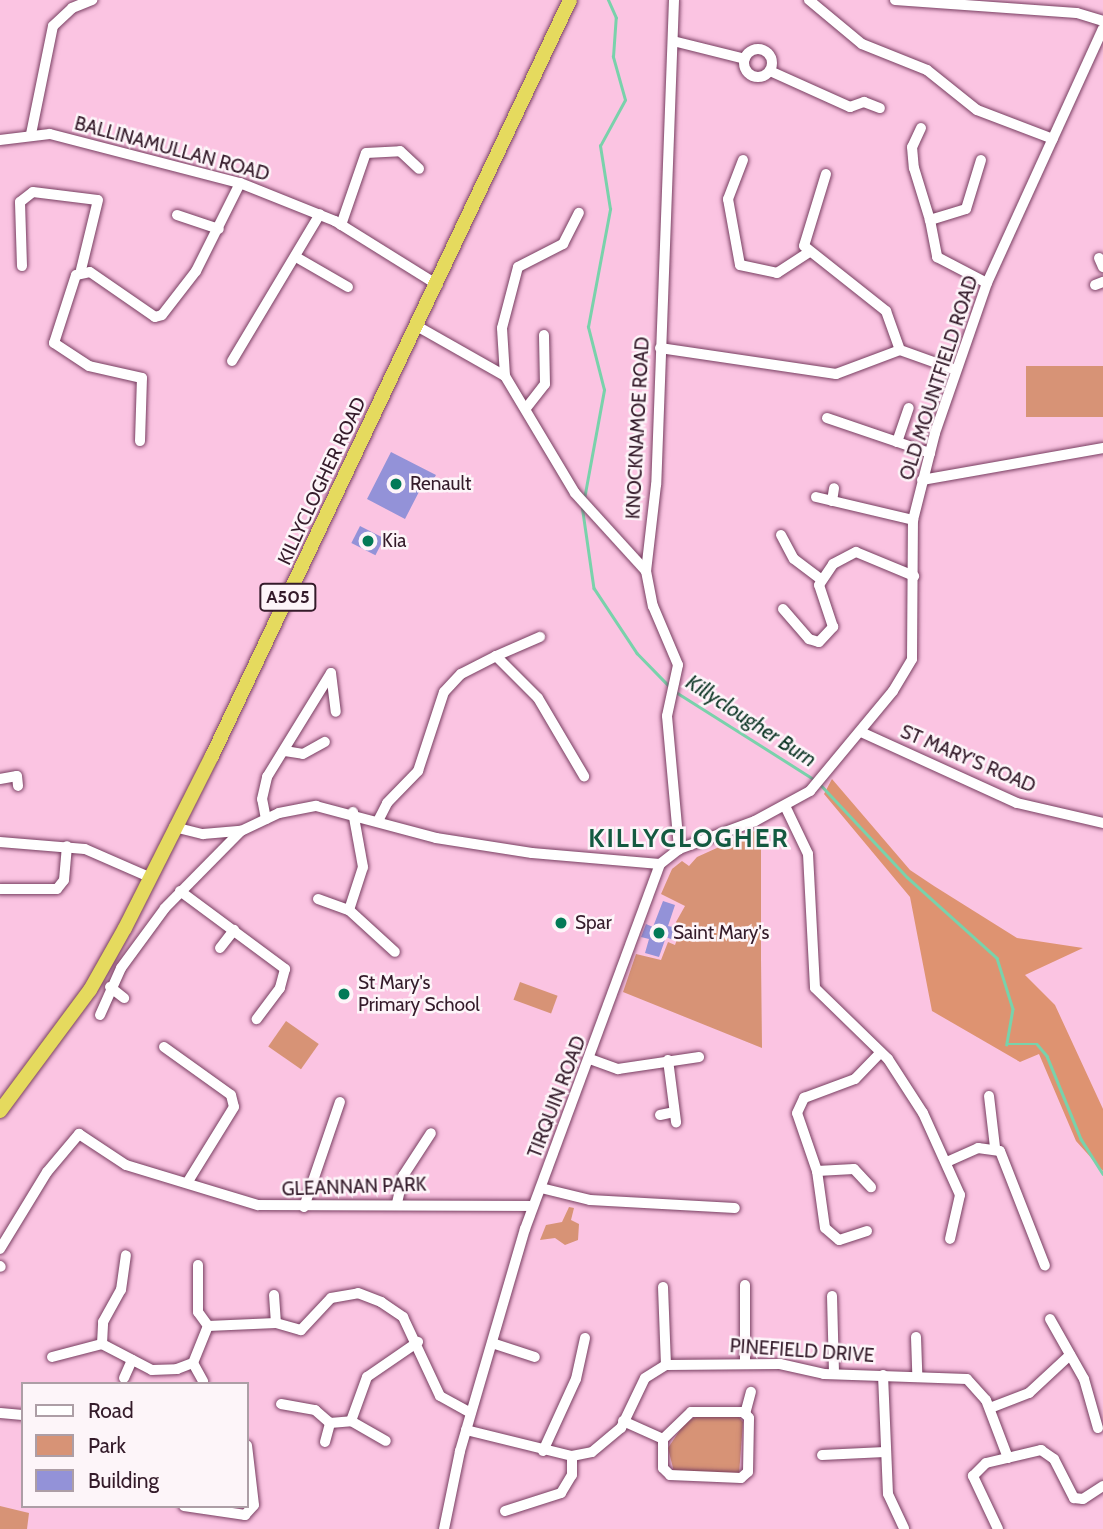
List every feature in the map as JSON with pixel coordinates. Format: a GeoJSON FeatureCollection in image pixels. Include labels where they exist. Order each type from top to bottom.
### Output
{"type":"FeatureCollection","features":[{"type":"Feature","properties":{"kind":"highway","name":"KILLYCLOGHER ROAD"},"geometry":{"type":"LineString","coordinates":[[0,1111],[90,990],[149,877],[438,285],[570,0]]}},
{"type":"Feature","properties":{"kind":"street"},"geometry":{"type":"LineString","coordinates":[[31,134],[53,26],[72,8],[92,0]]}},
{"type":"Feature","properties":{"kind":"street","name":"KNOCKNAMOE ROAD"},"geometry":{"type":"LineString","coordinates":[[674,0],[656,485],[646,571],[653,606],[678,664],[670,697],[679,849]]}},
{"type":"Feature","properties":{"kind":"street"},"geometry":{"type":"LineString","coordinates":[[809,0],[862,44],[927,70],[977,110],[1053,139]]}},
{"type":"Feature","properties":{"kind":"street"},"geometry":{"type":"LineString","coordinates":[[895,0],[1077,13],[1103,21]]}},
{"type":"Feature","properties":{"kind":"street","name":"OLD MOUNTFIELD ROAD"},"geometry":{"type":"LineString","coordinates":[[660,864],[679,849],[786,808],[814,787],[861,732],[912,659],[913,520],[930,453],[987,283],[1102,34]]}},
{"type":"Feature","properties":{"kind":"street"},"geometry":{"type":"LineString","coordinates":[[673,41],[745,59]]}},
{"type":"Feature","properties":{"kind":"street"},"geometry":{"type":"LineString","coordinates":[[745,59],[754,50],[767,52],[770,71]]}},
{"type":"Feature","properties":{"kind":"street"},"geometry":{"type":"LineString","coordinates":[[745,59],[746,70],[755,77],[770,71],[849,107],[864,102],[880,108]]}},
{"type":"Feature","properties":{"kind":"street"},"geometry":{"type":"LineString","coordinates":[[921,128],[912,147],[914,168],[930,220],[937,257],[987,283]]}},
{"type":"Feature","properties":{"kind":"street","name":"BALLINAMULLAN ROAD"},"geometry":{"type":"LineString","coordinates":[[0,140],[31,134],[116,149],[240,183],[320,214],[438,285]]}},
{"type":"Feature","properties":{"kind":"street"},"geometry":{"type":"LineString","coordinates":[[341,225],[366,153],[400,151],[419,169]]}},
{"type":"Feature","properties":{"kind":"street"},"geometry":{"type":"LineString","coordinates":[[743,160],[728,199],[740,265],[776,273],[809,252]]}},
{"type":"Feature","properties":{"kind":"street"},"geometry":{"type":"LineString","coordinates":[[930,220],[965,209],[975,193],[981,160]]}},
{"type":"Feature","properties":{"kind":"street"},"geometry":{"type":"LineString","coordinates":[[826,174],[805,235],[809,252],[886,312],[900,350]]}},
{"type":"Feature","properties":{"kind":"street"},"geometry":{"type":"LineString","coordinates":[[81,270],[155,317],[162,315],[219,229],[240,183]]}},
{"type":"Feature","properties":{"kind":"street"},"geometry":{"type":"LineString","coordinates":[[22,266],[20,202],[33,192],[98,200],[81,270],[54,343],[89,366],[142,377],[140,441]]}},
{"type":"Feature","properties":{"kind":"street"},"geometry":{"type":"LineString","coordinates":[[505,376],[502,328],[518,267],[563,243],[579,213]]}},
{"type":"Feature","properties":{"kind":"street"},"geometry":{"type":"LineString","coordinates":[[232,360],[320,214]]}},
{"type":"Feature","properties":{"kind":"street"},"geometry":{"type":"LineString","coordinates":[[177,215],[219,229]]}},
{"type":"Feature","properties":{"kind":"street"},"geometry":{"type":"LineString","coordinates":[[296,257],[348,287]]}},
{"type":"Feature","properties":{"kind":"street"},"geometry":{"type":"LineString","coordinates":[[417,326],[505,376],[527,407],[579,497],[646,571]]}},
{"type":"Feature","properties":{"kind":"street"},"geometry":{"type":"LineString","coordinates":[[527,407],[545,384],[544,335]]}},
{"type":"Feature","properties":{"kind":"street"},"geometry":{"type":"LineString","coordinates":[[660,348],[836,374],[900,350],[956,370]]}},
{"type":"Feature","properties":{"kind":"street"},"geometry":{"type":"LineString","coordinates":[[897,442],[909,408]]}},
{"type":"Feature","properties":{"kind":"street"},"geometry":{"type":"LineString","coordinates":[[827,418],[930,453]]}},
{"type":"Feature","properties":{"kind":"street"},"geometry":{"type":"LineString","coordinates":[[922,480],[1103,448]]}},
{"type":"Feature","properties":{"kind":"street"},"geometry":{"type":"LineString","coordinates":[[832,501],[834,488]]}},
{"type":"Feature","properties":{"kind":"street"},"geometry":{"type":"LineString","coordinates":[[816,497],[913,520]]}},
{"type":"Feature","properties":{"kind":"street"},"geometry":{"type":"LineString","coordinates":[[781,536],[794,559],[821,579],[833,627],[828,636],[809,639],[783,608]]}},
{"type":"Feature","properties":{"kind":"street"},"geometry":{"type":"LineString","coordinates":[[821,579],[833,564],[856,552],[914,576]]}},
{"type":"Feature","properties":{"kind":"street"},"geometry":{"type":"LineString","coordinates":[[379,821],[387,803],[418,771],[444,692],[461,674],[540,637]]}},
{"type":"Feature","properties":{"kind":"street"},"geometry":{"type":"LineString","coordinates":[[496,656],[538,698],[584,776]]}},
{"type":"Feature","properties":{"kind":"street"},"geometry":{"type":"LineString","coordinates":[[266,819],[262,799],[267,777],[331,673],[337,712]]}},
{"type":"Feature","properties":{"kind":"street","name":"ST MARY'S ROAD"},"geometry":{"type":"LineString","coordinates":[[861,732],[1017,803],[1103,823]]}},
{"type":"Feature","properties":{"kind":"street"},"geometry":{"type":"LineString","coordinates":[[285,751],[303,754],[325,742]]}},
{"type":"Feature","properties":{"kind":"street"},"geometry":{"type":"LineString","coordinates":[[0,779],[17,776],[18,786]]}},
{"type":"Feature","properties":{"kind":"street"},"geometry":{"type":"LineString","coordinates":[[100,1014],[110,987],[180,891],[241,831],[266,819],[316,806],[353,812],[436,838],[660,864]]}},
{"type":"Feature","properties":{"kind":"street"},"geometry":{"type":"LineString","coordinates":[[786,808],[808,854],[815,988],[881,1052],[948,1161],[961,1208],[950,1238]]}},
{"type":"Feature","properties":{"kind":"street"},"geometry":{"type":"LineString","coordinates":[[349,910],[363,867],[353,812]]}},
{"type":"Feature","properties":{"kind":"street"},"geometry":{"type":"LineString","coordinates":[[174,827],[203,834],[241,831]]}},
{"type":"Feature","properties":{"kind":"street"},"geometry":{"type":"LineString","coordinates":[[0,842],[67,846],[149,877]]}},
{"type":"Feature","properties":{"kind":"street"},"geometry":{"type":"LineString","coordinates":[[0,889],[57,889],[64,880],[67,846]]}},
{"type":"Feature","properties":{"kind":"street","name":"TIRQUIN ROAD"},"geometry":{"type":"LineString","coordinates":[[444,1529],[466,1430],[533,1206],[590,1059],[660,864]]}},
{"type":"Feature","properties":{"kind":"street"},"geometry":{"type":"LineString","coordinates":[[180,891],[285,968],[280,988],[257,1019]]}},
{"type":"Feature","properties":{"kind":"street"},"geometry":{"type":"LineString","coordinates":[[318,899],[349,910],[395,952]]}},
{"type":"Feature","properties":{"kind":"street"},"geometry":{"type":"LineString","coordinates":[[220,948],[234,930]]}},
{"type":"Feature","properties":{"kind":"street"},"geometry":{"type":"LineString","coordinates":[[110,987],[124,998]]}},
{"type":"Feature","properties":{"kind":"street"},"geometry":{"type":"LineString","coordinates":[[164,1047],[231,1095],[234,1107],[189,1180]]}},
{"type":"Feature","properties":{"kind":"street"},"geometry":{"type":"LineString","coordinates":[[867,1231],[853,1238],[831,1235],[821,1214],[817,1171],[799,1123],[801,1104],[814,1092],[855,1079],[881,1052]]}},
{"type":"Feature","properties":{"kind":"street"},"geometry":{"type":"LineString","coordinates":[[590,1059],[618,1069],[699,1057]]}},
{"type":"Feature","properties":{"kind":"street"},"geometry":{"type":"LineString","coordinates":[[660,1115],[675,1117],[668,1060]]}},
{"type":"Feature","properties":{"kind":"street"},"geometry":{"type":"LineString","coordinates":[[989,1096],[995,1147],[1045,1266]]}},
{"type":"Feature","properties":{"kind":"street"},"geometry":{"type":"LineString","coordinates":[[304,1207],[341,1102]]}},
{"type":"Feature","properties":{"kind":"street"},"geometry":{"type":"LineString","coordinates":[[397,1203],[403,1176],[431,1133]]}},
{"type":"Feature","properties":{"kind":"street","name":"GLEANNAN PARK"},"geometry":{"type":"LineString","coordinates":[[0,1249],[47,1172],[79,1135],[126,1165],[189,1180],[258,1205],[304,1207],[397,1203],[533,1206]]}},
{"type":"Feature","properties":{"kind":"street"},"geometry":{"type":"LineString","coordinates":[[948,1161],[978,1148],[995,1147]]}},
{"type":"Feature","properties":{"kind":"street"},"geometry":{"type":"LineString","coordinates":[[817,1171],[854,1169],[871,1187]]}},
{"type":"Feature","properties":{"kind":"street"},"geometry":{"type":"LineString","coordinates":[[541,1188],[590,1200],[735,1208]]}},
{"type":"Feature","properties":{"kind":"street"},"geometry":{"type":"LineString","coordinates":[[102,1344],[103,1322],[121,1290],[126,1255]]}},
{"type":"Feature","properties":{"kind":"street"},"geometry":{"type":"LineString","coordinates":[[198,1265],[198,1311],[208,1326]]}},
{"type":"Feature","properties":{"kind":"street"},"geometry":{"type":"LineString","coordinates":[[745,1285],[745,1363]]}},
{"type":"Feature","properties":{"kind":"street"},"geometry":{"type":"LineString","coordinates":[[466,1430],[572,1456],[609,1442],[645,1378],[666,1365],[663,1287]]}},
{"type":"Feature","properties":{"kind":"street"},"geometry":{"type":"LineString","coordinates":[[208,1326],[276,1323],[301,1330],[331,1298],[358,1293],[403,1317],[418,1342],[440,1396],[471,1413]]}},
{"type":"Feature","properties":{"kind":"street"},"geometry":{"type":"LineString","coordinates":[[274,1294],[276,1323]]}},
{"type":"Feature","properties":{"kind":"street"},"geometry":{"type":"LineString","coordinates":[[832,1296],[834,1374]]}},
{"type":"Feature","properties":{"kind":"street"},"geometry":{"type":"LineString","coordinates":[[1050,1319],[1070,1355],[1098,1428]]}},
{"type":"Feature","properties":{"kind":"street"},"geometry":{"type":"LineString","coordinates":[[193,1363],[208,1326]]}},
{"type":"Feature","properties":{"kind":"street"},"geometry":{"type":"LineString","coordinates":[[916,1337],[917,1375]]}},
{"type":"Feature","properties":{"kind":"street"},"geometry":{"type":"LineString","coordinates":[[543,1451],[576,1379],[585,1338]]}},
{"type":"Feature","properties":{"kind":"street"},"geometry":{"type":"LineString","coordinates":[[351,1421],[357,1391],[367,1377],[418,1342]]}},
{"type":"Feature","properties":{"kind":"street"},"geometry":{"type":"LineString","coordinates":[[492,1343],[535,1357]]}},
{"type":"Feature","properties":{"kind":"street"},"geometry":{"type":"LineString","coordinates":[[52,1357],[102,1344],[152,1370],[193,1363]]}},
{"type":"Feature","properties":{"kind":"street"},"geometry":{"type":"LineString","coordinates":[[990,1408],[1029,1393],[1070,1355]]}},
{"type":"Feature","properties":{"kind":"street"},"geometry":{"type":"LineString","coordinates":[[124,1378],[132,1360]]}},
{"type":"Feature","properties":{"kind":"street"},"geometry":{"type":"LineString","coordinates":[[193,1363],[203,1381]]}},
{"type":"Feature","properties":{"kind":"street","name":"PINEFIELD DRIVE"},"geometry":{"type":"LineString","coordinates":[[666,1365],[745,1363],[834,1374],[917,1375],[967,1379],[990,1408],[1007,1458]]}},
{"type":"Feature","properties":{"kind":"street"},"geometry":{"type":"LineString","coordinates":[[883,1374],[888,1494],[904,1529]]}},
{"type":"Feature","properties":{"kind":"street"},"geometry":{"type":"LineString","coordinates":[[745,1414],[691,1412],[663,1439],[663,1468],[670,1475],[741,1478],[748,1472],[745,1414],[751,1392]]}},
{"type":"Feature","properties":{"kind":"street"},"geometry":{"type":"LineString","coordinates":[[281,1404],[315,1410],[330,1423],[351,1421],[386,1441]]}},
{"type":"Feature","properties":{"kind":"street"},"geometry":{"type":"LineString","coordinates":[[0,1413],[21,1415]]}},
{"type":"Feature","properties":{"kind":"street"},"geometry":{"type":"LineString","coordinates":[[623,1421],[663,1439]]}},
{"type":"Feature","properties":{"kind":"street"},"geometry":{"type":"LineString","coordinates":[[325,1442],[330,1423]]}},
{"type":"Feature","properties":{"kind":"street"},"geometry":{"type":"LineString","coordinates":[[998,1529],[974,1472],[1007,1458],[1046,1451],[1074,1498],[1083,1499],[1103,1486]]}},
{"type":"Feature","properties":{"kind":"street"},"geometry":{"type":"LineString","coordinates":[[822,1455],[886,1452]]}},
{"type":"Feature","properties":{"kind":"street"},"geometry":{"type":"LineString","coordinates":[[198,1508],[245,1515],[254,1505],[248,1454]]}},
{"type":"Feature","properties":{"kind":"street"},"geometry":{"type":"LineString","coordinates":[[505,1511],[561,1493],[572,1475],[572,1456]]}},
{"type":"Feature","properties":{"kind":"green space"},"geometry":{"type":"Polygon","coordinates":[[[1026,366],[1103,366],[1103,417],[1026,417],[1026,366]]]}},
{"type":"Feature","properties":{"kind":"green space"},"geometry":{"type":"Polygon","coordinates":[[[761,828],[762,1048],[623,992],[636,954],[661,960],[668,942],[675,945],[681,928],[676,922],[685,906],[661,894],[672,869],[682,861],[689,866],[697,857],[761,828]]]}},
{"type":"Feature","properties":{"kind":"green space"},"geometry":{"type":"Polygon","coordinates":[[[520,982],[558,996],[551,1014],[514,1000],[520,982]]]}},
{"type":"Feature","properties":{"kind":"green space"},"geometry":{"type":"Polygon","coordinates":[[[286,1021],[319,1044],[301,1069],[268,1046],[286,1021]]]}},
{"type":"Feature","properties":{"kind":"green space"},"geometry":{"type":"Polygon","coordinates":[[[569,1207],[574,1208],[571,1220],[579,1224],[578,1240],[565,1245],[555,1238],[540,1240],[546,1225],[562,1222],[569,1207]]]}},
{"type":"Feature","properties":{"kind":"green space"},"geometry":{"type":"Polygon","coordinates":[[[699,1416],[738,1416],[743,1422],[739,1474],[674,1472],[668,1448],[686,1421],[699,1416]]]}},
{"type":"Feature","properties":{"kind":"green space"},"geometry":{"type":"Polygon","coordinates":[[[0,1506],[29,1513],[27,1529],[0,1529],[0,1506]]]}},
{"type":"Feature","properties":{"kind":"shaded area"},"geometry":{"type":"Polygon","coordinates":[[[832,779],[910,870],[1017,938],[1083,948],[1025,975],[1055,1005],[1103,1109],[1103,1171],[1076,1141],[1039,1054],[1020,1062],[932,1011],[910,897],[824,794],[832,779]]]}},
{"type":"Feature","properties":{"kind":"building","name":"Renault"},"geometry":{"type":"Polygon","coordinates":[[[391,452],[436,475],[429,487],[423,484],[405,519],[367,499],[391,452]]]}},
{"type":"Feature","properties":{"kind":"building","name":"Kia"},"geometry":{"type":"Polygon","coordinates":[[[360,526],[384,538],[375,555],[351,543],[360,526]]]}},
{"type":"Feature","properties":{"kind":"building","name":"Saint Mary's"},"geometry":{"type":"Polygon","coordinates":[[[663,901],[675,905],[668,926],[677,928],[673,940],[666,937],[659,957],[645,953],[649,939],[641,937],[646,924],[653,927],[663,901]]]}},
{"type":"Feature","properties":{"kind":"waterway","name":"Killyclougher Burn"},"geometry":{"type":"LineString","coordinates":[[584,499],[604,390],[588,327],[610,209],[600,146],[625,100],[613,57],[616,18],[608,0]]}},
{"type":"Feature","properties":{"kind":"waterway","name":"Killyclougher Burn"},"geometry":{"type":"LineString","coordinates":[[582,505],[594,588],[637,653],[671,688]]}},
{"type":"Feature","properties":{"kind":"waterway","name":"Killyclougher Burn"},"geometry":{"type":"LineString","coordinates":[[676,692],[815,780]]}},
{"type":"Feature","properties":{"kind":"waterway","name":"Killyclougher Burn"},"geometry":{"type":"LineString","coordinates":[[820,784],[907,877],[997,958],[1013,1009],[1007,1044],[1037,1044],[1047,1056],[1081,1139],[1103,1174]]}},
{"type":"Feature","properties":{"kind":"place","name":"Renault"},"geometry":{"type":"Point","coordinates":[396,484]}},
{"type":"Feature","properties":{"kind":"place","name":"Kia"},"geometry":{"type":"Point","coordinates":[368,541]}},
{"type":"Feature","properties":{"kind":"place","name":"Spar"},"geometry":{"type":"Point","coordinates":[561,923]}},
{"type":"Feature","properties":{"kind":"place","name":"Saint Mary's"},"geometry":{"type":"Point","coordinates":[659,933]}},
{"type":"Feature","properties":{"kind":"place","name":"St Mary's Primary School"},"geometry":{"type":"Point","coordinates":[344,994]}},
{"type":"Feature","properties":{"kind":"district","name":"KILLYCLOGHER"},"geometry":{"type":"Point","coordinates":[689,839]}}]}
